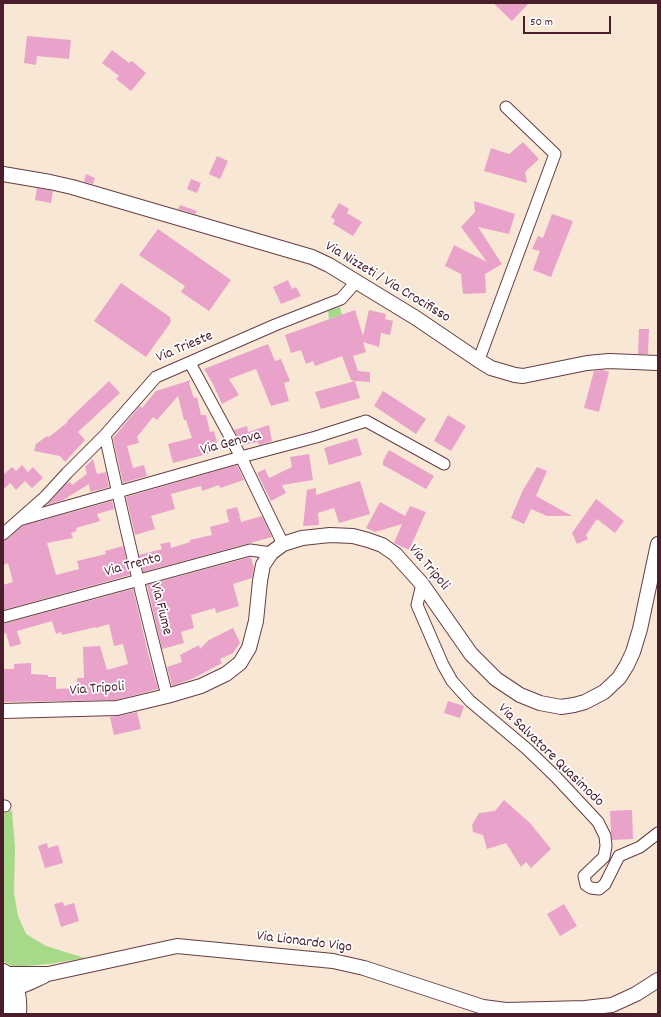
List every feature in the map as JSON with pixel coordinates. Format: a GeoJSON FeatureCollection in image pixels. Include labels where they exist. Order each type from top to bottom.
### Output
{"type":"FeatureCollection","features":[{"type":"Feature","properties":{"kind":"main road"},"geometry":{"type":"LineString","coordinates":[[6,983],[8,1014]]}},
{"type":"Feature","properties":{"kind":"main road"},"geometry":{"type":"LineString","coordinates":[[6,983],[18,997],[18,1014]]}},
{"type":"Feature","properties":{"kind":"street"},"geometry":{"type":"LineString","coordinates":[[478,360],[556,154],[506,107]]}},
{"type":"Feature","properties":{"kind":"street","name":"Via Nizzeti / Via Crocifisso"},"geometry":{"type":"LineString","coordinates":[[3,174],[72,187],[312,257],[416,318],[478,360],[492,368],[515,375],[523,376],[588,363],[609,361],[658,363]]}},
{"type":"Feature","properties":{"kind":"street","name":"Via Trieste"},"geometry":{"type":"LineString","coordinates":[[3,534],[45,497],[105,435],[156,377],[341,299],[356,282]]}},
{"type":"Feature","properties":{"kind":"street"},"geometry":{"type":"LineString","coordinates":[[190,363],[241,457],[283,544]]}},
{"type":"Feature","properties":{"kind":"street","name":"Via Genova"},"geometry":{"type":"LineString","coordinates":[[19,520],[316,437],[366,421],[444,464]]}},
{"type":"Feature","properties":{"kind":"street","name":"Via Fiume"},"geometry":{"type":"LineString","coordinates":[[105,435],[117,493],[167,696]]}},
{"type":"Feature","properties":{"kind":"street","name":"Via Tripoli"},"geometry":{"type":"LineString","coordinates":[[3,711],[117,708],[201,686],[226,674],[240,663],[249,648],[256,621],[263,565],[271,553],[283,544],[302,538],[330,534],[353,536],[368,540],[382,545],[395,554],[422,584],[471,654],[496,679],[520,694],[540,703],[561,706],[574,705],[585,702],[604,692],[619,678],[627,665],[633,652],[640,629],[658,544]]}},
{"type":"Feature","properties":{"kind":"street","name":"Via Trento"},"geometry":{"type":"LineString","coordinates":[[3,617],[250,550],[271,553]]}},
{"type":"Feature","properties":{"kind":"street","name":"Via Salvatore Quasimodo"},"geometry":{"type":"LineString","coordinates":[[422,584],[417,605],[443,665],[452,681],[470,701],[514,740],[527,749],[598,822],[605,836],[606,846],[604,857],[584,876],[586,885],[591,888],[599,889],[605,884],[619,856],[640,848],[658,833]]}},
{"type":"Feature","properties":{"kind":"street","name":"Via Lionardo Vigo"},"geometry":{"type":"LineString","coordinates":[[6,983],[19,987],[48,974],[177,946],[333,961],[364,968],[483,1007],[506,1010],[585,1008],[612,1005],[636,994],[658,980]]}},
{"type":"Feature","properties":{"kind":"green space"},"geometry":{"type":"Polygon","coordinates":[[[340,307],[342,315],[329,319],[328,311],[340,307]]]}},
{"type":"Feature","properties":{"kind":"green space"},"geometry":{"type":"Polygon","coordinates":[[[12,810],[15,847],[14,893],[18,916],[26,934],[46,946],[85,958],[49,964],[13,967],[3,961],[3,814],[12,810]]]}},
{"type":"Feature","properties":{"kind":"building"},"geometry":{"type":"Polygon","coordinates":[[[493,3],[529,3],[512,21],[493,3]]]}},
{"type":"Feature","properties":{"kind":"building"},"geometry":{"type":"Polygon","coordinates":[[[27,36],[71,40],[69,59],[37,56],[36,65],[24,63],[27,36]]]}},
{"type":"Feature","properties":{"kind":"building"},"geometry":{"type":"Polygon","coordinates":[[[112,50],[129,63],[132,61],[146,73],[131,91],[116,79],[119,76],[102,63],[112,50]]]}},
{"type":"Feature","properties":{"kind":"building"},"geometry":{"type":"Polygon","coordinates":[[[523,142],[539,159],[525,172],[527,183],[484,171],[491,148],[509,154],[523,142]]]}},
{"type":"Feature","properties":{"kind":"building"},"geometry":{"type":"Polygon","coordinates":[[[217,156],[228,161],[220,179],[209,174],[217,156]]]}},
{"type":"Feature","properties":{"kind":"building"},"geometry":{"type":"Polygon","coordinates":[[[86,174],[95,178],[93,184],[84,182],[86,174]]]}},
{"type":"Feature","properties":{"kind":"building"},"geometry":{"type":"Polygon","coordinates":[[[191,179],[201,183],[197,193],[187,189],[191,179]]]}},
{"type":"Feature","properties":{"kind":"building"},"geometry":{"type":"Polygon","coordinates":[[[37,188],[53,191],[51,203],[35,200],[37,188]]]}},
{"type":"Feature","properties":{"kind":"building"},"geometry":{"type":"Polygon","coordinates":[[[474,201],[515,214],[509,234],[478,227],[502,264],[485,274],[486,293],[463,294],[461,274],[445,266],[454,245],[487,262],[461,227],[475,212],[474,201]]]}},
{"type":"Feature","properties":{"kind":"building"},"geometry":{"type":"Polygon","coordinates":[[[339,203],[349,209],[347,213],[362,222],[353,236],[333,224],[335,220],[331,217],[339,203]]]}},
{"type":"Feature","properties":{"kind":"building"},"geometry":{"type":"Polygon","coordinates":[[[180,205],[197,211],[195,214],[178,209],[180,205]]]}},
{"type":"Feature","properties":{"kind":"building"},"geometry":{"type":"Polygon","coordinates":[[[552,214],[573,221],[551,277],[533,270],[540,251],[532,249],[538,236],[543,238],[552,214]]]}},
{"type":"Feature","properties":{"kind":"building"},"geometry":{"type":"Polygon","coordinates":[[[158,229],[231,280],[209,311],[181,292],[185,286],[139,255],[158,229]]]}},
{"type":"Feature","properties":{"kind":"building"},"geometry":{"type":"Polygon","coordinates":[[[288,280],[292,289],[296,287],[301,296],[281,304],[273,287],[288,280]]]}},
{"type":"Feature","properties":{"kind":"building"},"geometry":{"type":"Polygon","coordinates":[[[121,283],[170,317],[171,322],[146,357],[94,321],[121,283]]]}},
{"type":"Feature","properties":{"kind":"building"},"geometry":{"type":"Polygon","coordinates":[[[355,310],[363,336],[369,310],[386,314],[385,319],[393,321],[390,335],[381,333],[379,347],[363,342],[366,352],[353,356],[358,371],[370,372],[370,382],[351,380],[342,356],[315,366],[313,361],[306,364],[301,350],[291,353],[285,335],[355,310]]]}},
{"type":"Feature","properties":{"kind":"building"},"geometry":{"type":"Polygon","coordinates":[[[639,329],[649,329],[648,354],[638,354],[639,329]]]}},
{"type":"Feature","properties":{"kind":"building"},"geometry":{"type":"Polygon","coordinates":[[[268,344],[275,361],[281,359],[290,381],[284,383],[289,401],[271,406],[256,369],[229,379],[239,395],[222,404],[204,369],[268,344]]]}},
{"type":"Feature","properties":{"kind":"building"},"geometry":{"type":"Polygon","coordinates":[[[603,370],[609,372],[599,412],[584,408],[594,371],[603,370]]]}},
{"type":"Feature","properties":{"kind":"building"},"geometry":{"type":"Polygon","coordinates":[[[191,380],[189,383],[194,398],[197,397],[201,415],[206,415],[210,432],[214,431],[219,451],[173,463],[168,444],[192,438],[186,420],[184,420],[178,396],[157,420],[153,417],[137,437],[139,443],[127,446],[133,468],[144,465],[147,476],[123,483],[113,438],[140,406],[142,408],[156,391],[191,380]]]}},
{"type":"Feature","properties":{"kind":"building"},"geometry":{"type":"Polygon","coordinates":[[[109,381],[120,393],[78,432],[85,440],[65,462],[60,456],[34,451],[36,444],[47,436],[49,437],[68,422],[67,421],[109,381]]]}},
{"type":"Feature","properties":{"kind":"building"},"geometry":{"type":"Polygon","coordinates":[[[355,381],[360,398],[321,409],[315,392],[355,381]]]}},
{"type":"Feature","properties":{"kind":"building"},"geometry":{"type":"Polygon","coordinates":[[[383,391],[426,419],[416,434],[374,406],[383,391]]]}},
{"type":"Feature","properties":{"kind":"building"},"geometry":{"type":"Polygon","coordinates":[[[448,415],[466,426],[451,451],[434,441],[448,415]]]}},
{"type":"Feature","properties":{"kind":"building"},"geometry":{"type":"Polygon","coordinates":[[[269,425],[272,441],[259,445],[258,442],[243,445],[234,430],[247,426],[248,432],[269,425]]]}},
{"type":"Feature","properties":{"kind":"building"},"geometry":{"type":"Polygon","coordinates":[[[357,438],[362,455],[329,465],[324,448],[357,438]]]}},
{"type":"Feature","properties":{"kind":"building"},"geometry":{"type":"Polygon","coordinates":[[[389,450],[434,476],[426,489],[383,465],[383,461],[389,450]]]}},
{"type":"Feature","properties":{"kind":"building"},"geometry":{"type":"Polygon","coordinates":[[[309,454],[313,480],[282,485],[286,493],[271,501],[257,473],[265,469],[269,478],[292,467],[290,457],[309,454]]]}},
{"type":"Feature","properties":{"kind":"building"},"geometry":{"type":"Polygon","coordinates":[[[93,459],[97,474],[106,472],[109,487],[90,492],[89,484],[63,500],[47,505],[66,484],[70,482],[72,485],[87,474],[85,467],[93,459]]]}},
{"type":"Feature","properties":{"kind":"building"},"geometry":{"type":"Polygon","coordinates":[[[22,465],[28,472],[33,467],[43,478],[32,488],[25,481],[16,490],[10,483],[3,490],[3,475],[12,467],[16,471],[22,465]]]}},
{"type":"Feature","properties":{"kind":"building"},"geometry":{"type":"Polygon","coordinates":[[[237,465],[244,480],[220,488],[219,485],[202,491],[201,486],[171,494],[175,509],[151,516],[155,529],[135,535],[126,497],[237,465]]]}},
{"type":"Feature","properties":{"kind":"building"},"geometry":{"type":"Polygon","coordinates":[[[537,467],[547,471],[536,496],[572,516],[547,516],[531,509],[524,524],[511,518],[523,490],[537,467]]]}},
{"type":"Feature","properties":{"kind":"building"},"geometry":{"type":"Polygon","coordinates":[[[360,481],[370,514],[339,523],[334,508],[318,513],[319,525],[303,526],[307,490],[316,488],[316,495],[360,481]]]}},
{"type":"Feature","properties":{"kind":"building"},"geometry":{"type":"Polygon","coordinates":[[[596,499],[624,521],[615,533],[597,519],[586,535],[588,539],[577,544],[572,533],[596,499]]]}},
{"type":"Feature","properties":{"kind":"building"},"geometry":{"type":"Polygon","coordinates":[[[112,501],[114,509],[97,514],[100,521],[76,528],[77,531],[71,533],[73,538],[47,543],[56,575],[79,569],[77,561],[106,554],[105,551],[123,546],[130,575],[3,610],[3,585],[13,582],[8,563],[3,565],[3,541],[8,539],[22,526],[112,501]]]}},
{"type":"Feature","properties":{"kind":"building"},"geometry":{"type":"Polygon","coordinates":[[[380,502],[405,516],[410,506],[426,512],[409,550],[394,543],[402,524],[375,532],[366,528],[380,502]]]}},
{"type":"Feature","properties":{"kind":"building"},"geometry":{"type":"Polygon","coordinates":[[[237,507],[240,516],[237,518],[240,517],[241,522],[262,516],[272,537],[143,572],[139,555],[162,549],[160,544],[170,542],[171,548],[190,542],[190,540],[212,535],[210,527],[229,522],[226,510],[237,507]]]}},
{"type":"Feature","properties":{"kind":"building"},"geometry":{"type":"Polygon","coordinates":[[[251,557],[254,568],[252,578],[233,584],[239,606],[216,613],[215,608],[191,615],[194,628],[181,632],[184,643],[162,649],[147,585],[251,557]]]}},
{"type":"Feature","properties":{"kind":"building"},"geometry":{"type":"Polygon","coordinates":[[[133,589],[158,689],[116,700],[3,702],[3,669],[14,669],[14,664],[31,663],[31,674],[56,677],[56,689],[77,688],[77,678],[84,678],[83,647],[100,646],[107,670],[128,664],[123,644],[114,646],[109,624],[62,635],[61,632],[56,634],[52,621],[17,631],[21,644],[10,647],[6,633],[3,634],[3,624],[133,589]]]}},
{"type":"Feature","properties":{"kind":"building"},"geometry":{"type":"Polygon","coordinates":[[[233,628],[240,643],[233,653],[220,659],[222,663],[194,678],[172,686],[167,667],[182,662],[180,655],[199,645],[200,649],[209,640],[233,628]]]}},
{"type":"Feature","properties":{"kind":"building"},"geometry":{"type":"Polygon","coordinates":[[[448,701],[464,706],[460,718],[444,713],[448,701]]]}},
{"type":"Feature","properties":{"kind":"building"},"geometry":{"type":"Polygon","coordinates":[[[137,712],[141,729],[114,735],[110,717],[137,712]]]}},
{"type":"Feature","properties":{"kind":"building"},"geometry":{"type":"Polygon","coordinates":[[[504,800],[530,823],[551,849],[531,868],[526,862],[521,867],[506,843],[487,849],[483,835],[473,832],[472,825],[479,813],[495,811],[504,800]]]}},
{"type":"Feature","properties":{"kind":"building"},"geometry":{"type":"Polygon","coordinates":[[[632,810],[633,839],[612,840],[610,811],[632,810]]]}},
{"type":"Feature","properties":{"kind":"building"},"geometry":{"type":"Polygon","coordinates":[[[47,843],[48,848],[58,845],[63,863],[45,868],[38,846],[47,843]]]}},
{"type":"Feature","properties":{"kind":"building"},"geometry":{"type":"Polygon","coordinates":[[[63,902],[64,906],[74,903],[79,921],[61,927],[54,904],[63,902]]]}},
{"type":"Feature","properties":{"kind":"building"},"geometry":{"type":"Polygon","coordinates":[[[564,904],[577,926],[560,936],[547,914],[564,904]]]}}]}
